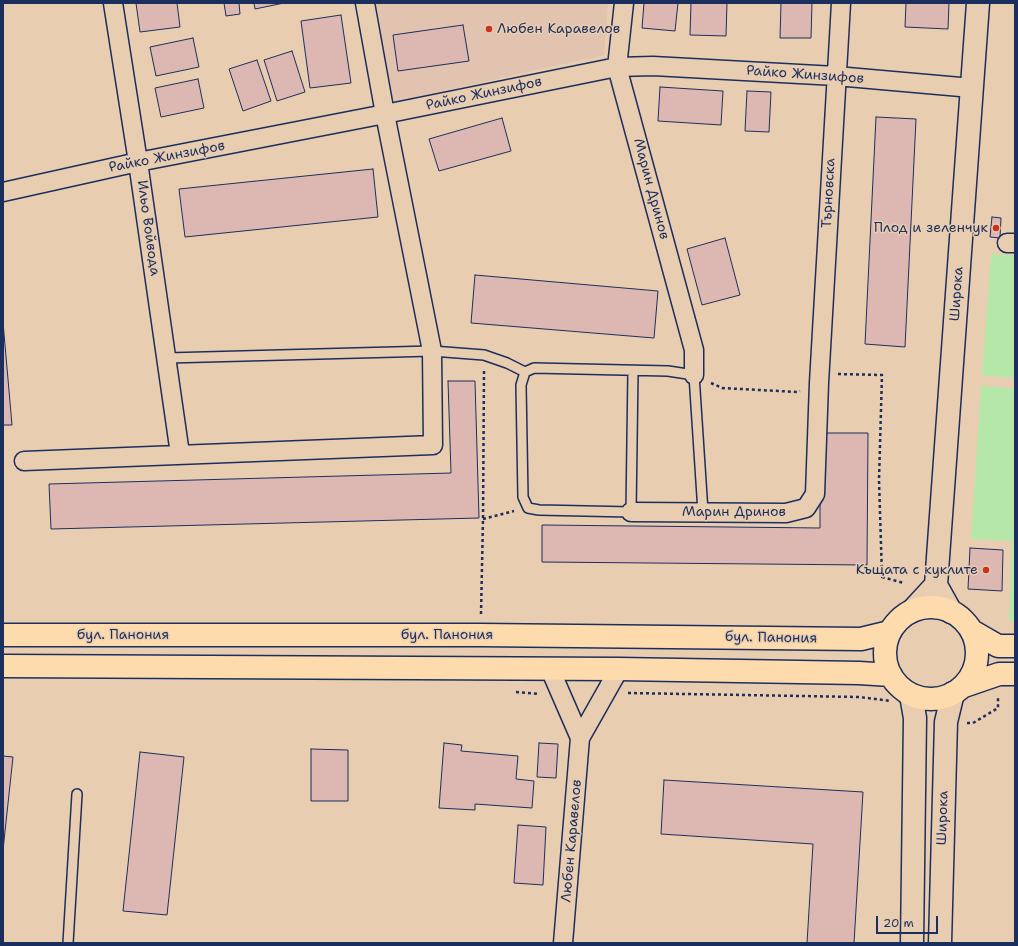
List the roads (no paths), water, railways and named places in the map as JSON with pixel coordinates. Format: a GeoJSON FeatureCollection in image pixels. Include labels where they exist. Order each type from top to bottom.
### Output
{"type":"FeatureCollection","features":[{"type":"Feature","properties":{"kind":"main road","name":"Широка"},"geometry":{"type":"LineString","coordinates":[[936,584],[978,3]]}},
{"type":"Feature","properties":{"kind":"main road"},"geometry":{"type":"LineString","coordinates":[[951,612],[936,584],[912,611],[899,620],[890,632],[886,642],[887,664],[891,675],[900,686],[911,695],[922,698],[944,698],[959,690],[999,674],[1015,674]]}},
{"type":"Feature","properties":{"kind":"main road"},"geometry":{"type":"LineString","coordinates":[[912,611],[932,607],[951,612],[959,617],[972,631],[998,646],[1015,646]]}},
{"type":"Feature","properties":{"kind":"main road"},"geometry":{"type":"LineString","coordinates":[[959,690],[971,676],[975,666],[977,654],[976,642],[972,631]]}},
{"type":"Feature","properties":{"kind":"main road","name":"бул. Панония"},"geometry":{"type":"LineString","coordinates":[[3,635],[480,635],[861,639],[890,632]]}},
{"type":"Feature","properties":{"kind":"main road"},"geometry":{"type":"LineString","coordinates":[[3,666],[619,669],[859,673],[891,675]]}},
{"type":"Feature","properties":{"kind":"main road","name":"Широка"},"geometry":{"type":"LineString","coordinates":[[940,943],[946,722],[959,690]]}},
{"type":"Feature","properties":{"kind":"main road","name":"Широка"},"geometry":{"type":"LineString","coordinates":[[911,695],[915,718],[912,943]]}},
{"type":"Feature","properties":{"kind":"street","name":"Ильо Войвода"},"geometry":{"type":"LineString","coordinates":[[113,3],[138,162],[180,454]]}},
{"type":"Feature","properties":{"kind":"street"},"geometry":{"type":"LineString","coordinates":[[24,461],[433,445],[432,351],[385,114],[365,3]]}},
{"type":"Feature","properties":{"kind":"street","name":"Марин Дринов"},"geometry":{"type":"LineString","coordinates":[[624,3],[617,67],[694,350],[694,375]]}},
{"type":"Feature","properties":{"kind":"street","name":"Търновска"},"geometry":{"type":"LineString","coordinates":[[819,383],[841,3]]}},
{"type":"Feature","properties":{"kind":"street","name":"Райко Жинзифов"},"geometry":{"type":"LineString","coordinates":[[3,192],[138,162],[617,67],[653,66],[836,76],[972,88]]}},
{"type":"Feature","properties":{"kind":"street","name":"Марин Дринов"},"geometry":{"type":"LineString","coordinates":[[631,512],[786,513],[806,508],[815,494],[819,383]]}},
{"type":"Feature","properties":{"kind":"street","name":"Любен Каравелов"},"geometry":{"type":"LineString","coordinates":[[550,669],[580,738]]}},
{"type":"Feature","properties":{"kind":"street","name":"Любен Каравелов"},"geometry":{"type":"LineString","coordinates":[[563,943],[580,738],[619,669]]}},
{"type":"Feature","properties":{"kind":"lane"},"geometry":{"type":"LineString","coordinates":[[167,358],[432,351],[484,355],[507,363],[525,372]]}},
{"type":"Feature","properties":{"kind":"lane"},"geometry":{"type":"LineString","coordinates":[[632,371],[631,512],[539,510],[528,508],[523,497],[521,385],[525,372],[534,368],[668,371],[694,375],[703,512]]}},
{"type":"Feature","properties":{"kind":"lane"},"geometry":{"type":"LineString","coordinates":[[68,943],[77,794]]}},
{"type":"Feature","properties":{"kind":"place","name":"Любен Каравелов"},"geometry":{"type":"Point","coordinates":[489,29]}},
{"type":"Feature","properties":{"kind":"place","name":"Плод и зеленчук"},"geometry":{"type":"Point","coordinates":[996,228]}},
{"type":"Feature","properties":{"kind":"place","name":"Къщата с куклите"},"geometry":{"type":"Point","coordinates":[986,570]}}]}
